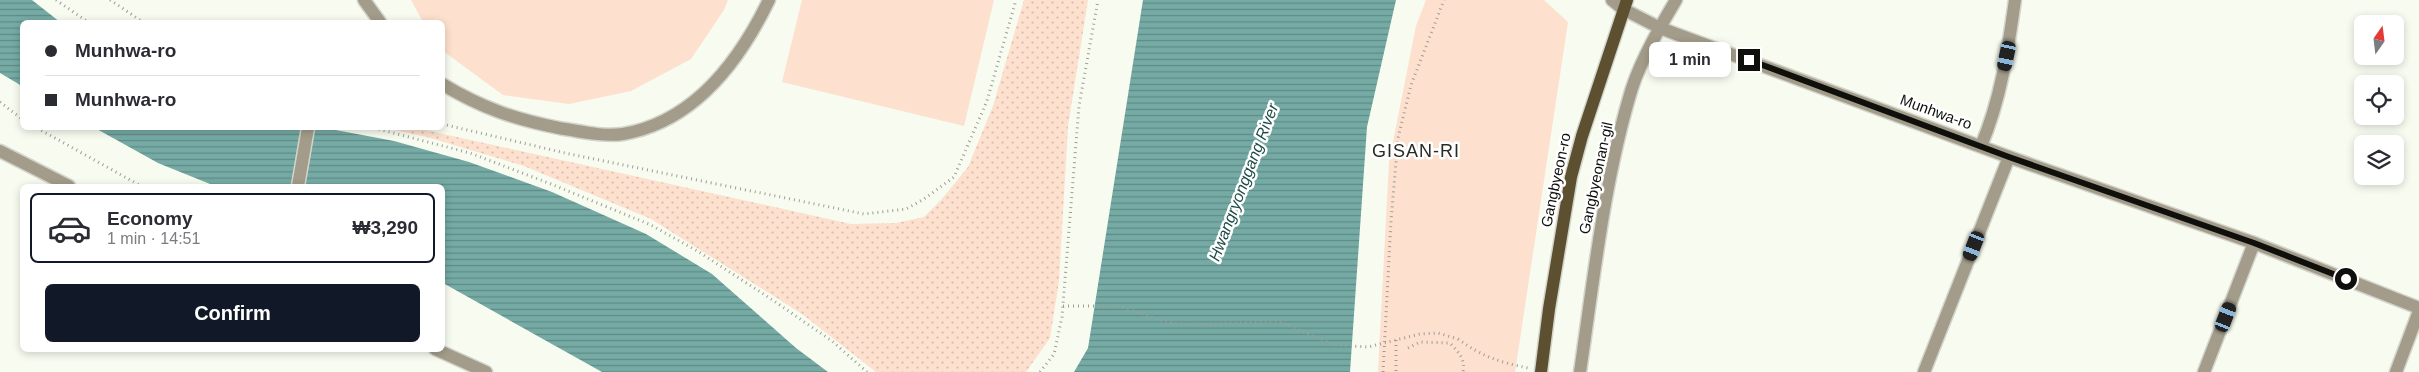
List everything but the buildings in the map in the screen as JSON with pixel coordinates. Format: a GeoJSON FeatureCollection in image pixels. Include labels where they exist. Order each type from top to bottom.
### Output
{"type":"FeatureCollection","features":[{"type":"Feature","properties":{"kind":"main road","name":"Gangbyeon-ro"},"geometry":{"type":"LineString","coordinates":[[1541,372],[1549,309],[1571,177],[1582,136],[1625,4]]}},
{"type":"Feature","properties":{"kind":"street"},"geometry":{"type":"LineString","coordinates":[[364,0],[379,20]]}},
{"type":"Feature","properties":{"kind":"street"},"geometry":{"type":"LineString","coordinates":[[445,86],[493,111],[520,121],[595,133],[622,134],[651,127],[676,114],[719,78],[750,37],[769,0]]}},
{"type":"Feature","properties":{"kind":"street","name":"Munhwa-ro"},"geometry":{"type":"LineString","coordinates":[[1612,0],[1625,4],[1660,28],[2009,157],[2254,243],[2419,309]]}},
{"type":"Feature","properties":{"kind":"street","name":"Gangbyeonan-gil"},"geometry":{"type":"LineString","coordinates":[[1580,372],[1608,183],[1632,87],[1660,28],[1676,0]]}},
{"type":"Feature","properties":{"kind":"street"},"geometry":{"type":"LineString","coordinates":[[1981,146],[1995,109],[2007,56],[2015,0]]}},
{"type":"Feature","properties":{"kind":"street"},"geometry":{"type":"LineString","coordinates":[[298,184],[308,130]]}},
{"type":"Feature","properties":{"kind":"street"},"geometry":{"type":"LineString","coordinates":[[0,151],[65,184]]}},
{"type":"Feature","properties":{"kind":"street"},"geometry":{"type":"LineString","coordinates":[[1924,372],[2009,157]]}},
{"type":"Feature","properties":{"kind":"street"},"geometry":{"type":"LineString","coordinates":[[2204,372],[2254,243]]}},
{"type":"Feature","properties":{"kind":"street"},"geometry":{"type":"LineString","coordinates":[[2396,372],[2419,309]]}},
{"type":"Feature","properties":{"kind":"street"},"geometry":{"type":"LineString","coordinates":[[442,352],[486,372]]}},
{"type":"Feature","properties":{"kind":"path"},"geometry":{"type":"LineString","coordinates":[[56,0],[85,20]]}},
{"type":"Feature","properties":{"kind":"path"},"geometry":{"type":"LineString","coordinates":[[110,0],[140,20]]}},
{"type":"Feature","properties":{"kind":"path"},"geometry":{"type":"LineString","coordinates":[[445,125],[565,153],[864,214],[906,209],[924,199],[954,177],[988,101],[1016,0]]}},
{"type":"Feature","properties":{"kind":"path"},"geometry":{"type":"LineString","coordinates":[[1040,372],[1054,354],[1062,306],[1079,106],[1098,0]]}},
{"type":"Feature","properties":{"kind":"path"},"geometry":{"type":"LineString","coordinates":[[1383,372],[1391,221],[1398,138],[1411,85],[1444,0]]}},
{"type":"Feature","properties":{"kind":"path"},"geometry":{"type":"LineString","coordinates":[[0,102],[20,117]]}},
{"type":"Feature","properties":{"kind":"path"},"geometry":{"type":"LineString","coordinates":[[41,130],[137,184]]}},
{"type":"Feature","properties":{"kind":"path"},"geometry":{"type":"LineString","coordinates":[[381,130],[470,154],[551,184],[651,225],[699,252],[832,341],[867,372]]}},
{"type":"Feature","properties":{"kind":"path"},"geometry":{"type":"LineString","coordinates":[[1062,306],[1118,306],[1164,321],[1188,325],[1278,321],[1336,345],[1368,347],[1420,334],[1438,334],[1458,339],[1480,355],[1497,362],[1541,372]]}},
{"type":"Feature","properties":{"kind":"path"},"geometry":{"type":"LineString","coordinates":[[1396,340],[1396,372]]}},
{"type":"Feature","properties":{"kind":"path"},"geometry":{"type":"LineString","coordinates":[[1408,348],[1420,342],[1450,343],[1462,356],[1464,363],[1463,372]]}},
{"type":"Feature","properties":{"kind":"shaded area"},"geometry":{"type":"Polygon","coordinates":[[[411,0],[728,0],[724,10],[691,59],[631,91],[569,104],[503,95],[445,52],[445,20],[422,20],[411,0]]]}},
{"type":"Feature","properties":{"kind":"shaded area"},"geometry":{"type":"Polygon","coordinates":[[[802,0],[994,0],[964,126],[782,82],[802,0]]]}},
{"type":"Feature","properties":{"kind":"shaded area"},"geometry":{"type":"Polygon","coordinates":[[[1024,0],[1088,0],[1068,126],[1059,281],[1050,338],[1026,372],[876,372],[802,314],[651,219],[524,166],[427,137],[395,130],[425,130],[851,224],[896,223],[924,217],[941,200],[968,167],[993,106],[1024,0]]]}},
{"type":"Feature","properties":{"kind":"shaded area"},"geometry":{"type":"Polygon","coordinates":[[[1426,0],[1544,0],[1568,22],[1515,372],[1378,372],[1389,162],[1416,26],[1426,0]]]}},
{"type":"Feature","properties":{"kind":"water"},"geometry":{"type":"Polygon","coordinates":[[[0,0],[32,0],[57,20],[20,20],[20,85],[0,73],[0,0]]]}},
{"type":"Feature","properties":{"kind":"water","name":"Hwangryonggang River"},"geometry":{"type":"Polygon","coordinates":[[[1143,0],[1396,0],[1367,127],[1350,372],[1074,372],[1088,348],[1143,0]]]}},
{"type":"Feature","properties":{"kind":"water"},"geometry":{"type":"Polygon","coordinates":[[[99,130],[336,130],[394,141],[469,162],[552,192],[646,234],[712,274],[796,348],[828,372],[602,372],[445,284],[445,184],[210,184],[158,163],[99,130]]]}},
{"type":"Feature","properties":{"kind":"district","name":"GISAN-RI"},"geometry":{"type":"Point","coordinates":[1416,151]}},
{"type":"Feature","properties":{"kind":"route"},"geometry":{"type":"LineString","coordinates":[[1749,60],[2009,157],[2254,243],[2346,279]]}}]}
